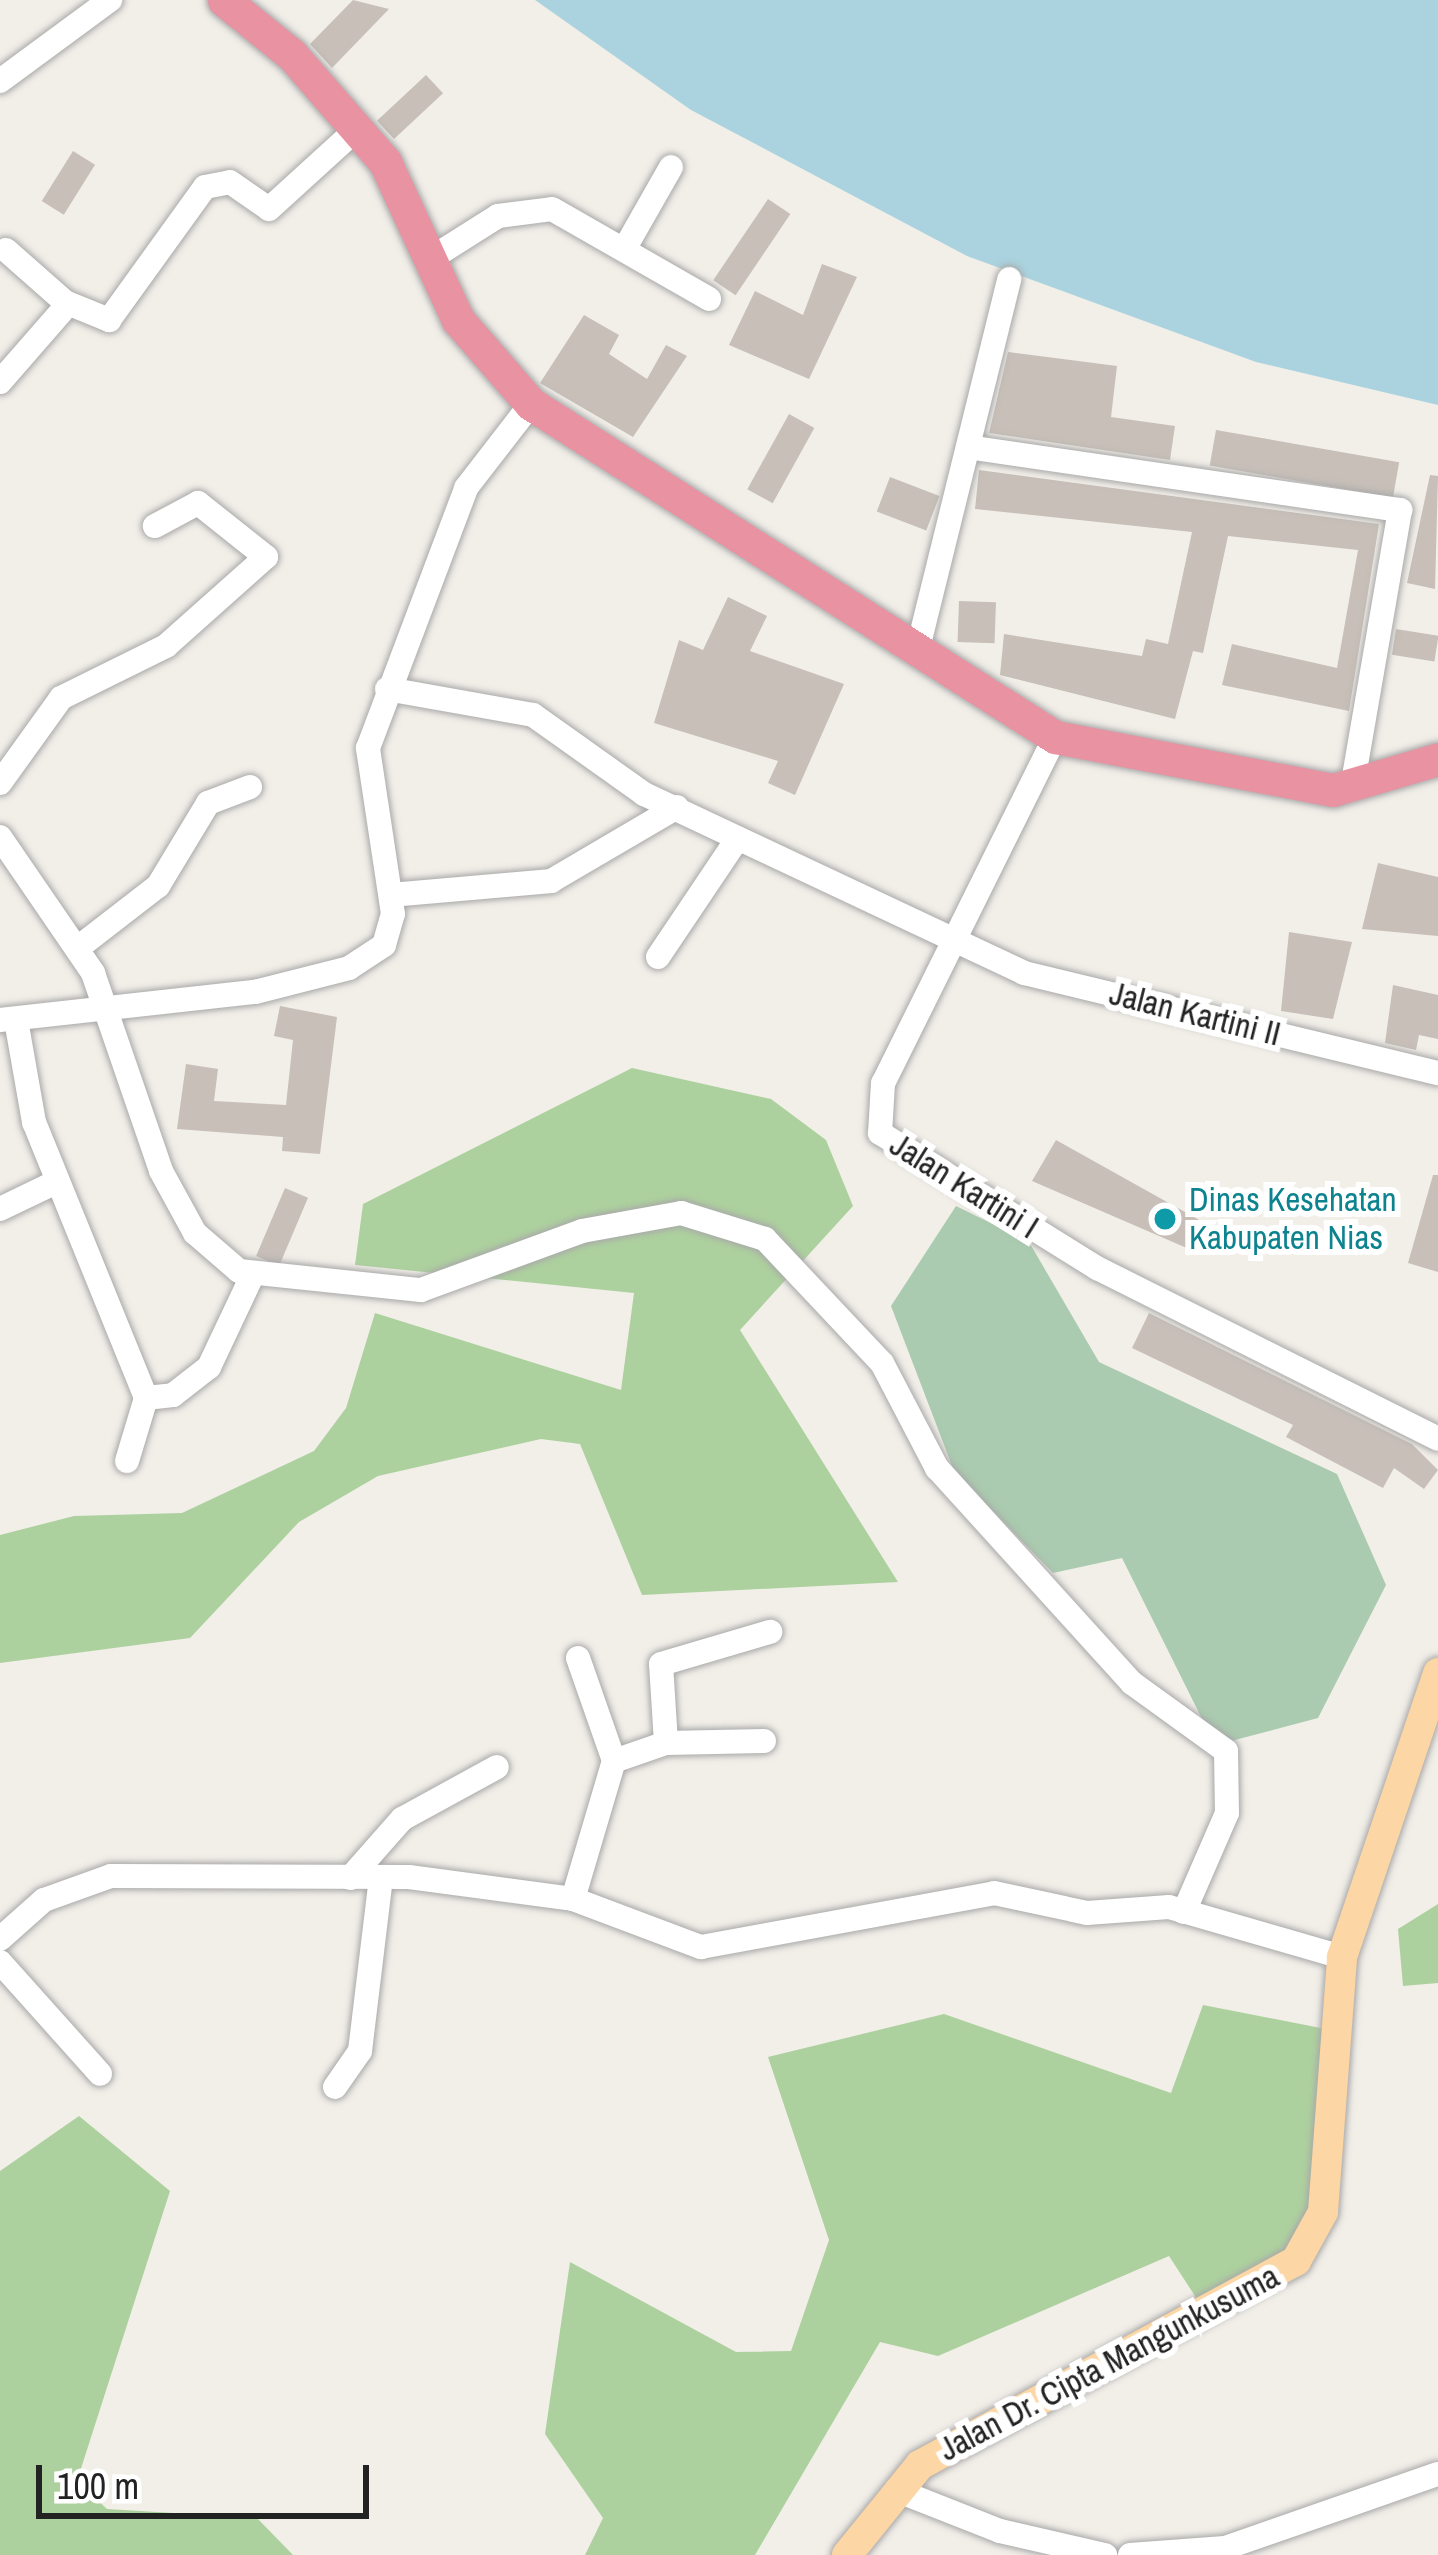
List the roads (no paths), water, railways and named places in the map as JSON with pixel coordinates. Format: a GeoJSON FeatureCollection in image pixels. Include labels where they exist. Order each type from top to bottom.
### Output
{"type":"FeatureCollection","features":[{"type":"Feature","properties":{"kind":"highway"},"geometry":{"type":"LineString","coordinates":[[224,0],[358,128],[400,187],[430,259],[481,353],[531,404],[1055,737],[1352,789],[1438,759]]}},
{"type":"Feature","properties":{"kind":"main road","name":"Jalan Dr. Cipta Mangunkusuma"},"geometry":{"type":"LineString","coordinates":[[847,2555],[896,2490],[964,2436],[1296,2261],[1323,2212],[1342,1957],[1438,1672]]}},
{"type":"Feature","properties":{"kind":"street"},"geometry":{"type":"LineString","coordinates":[[0,80],[110,0]]}},
{"type":"Feature","properties":{"kind":"street"},"geometry":{"type":"LineString","coordinates":[[6,250],[68,304],[109,320],[205,187],[230,182],[269,209],[358,128]]}},
{"type":"Feature","properties":{"kind":"street"},"geometry":{"type":"LineString","coordinates":[[625,248],[671,166]]}},
{"type":"Feature","properties":{"kind":"street"},"geometry":{"type":"LineString","coordinates":[[430,259],[479,225],[534,208],[625,248],[709,299]]}},
{"type":"Feature","properties":{"kind":"street"},"geometry":{"type":"LineString","coordinates":[[918,648],[1010,279]]}},
{"type":"Feature","properties":{"kind":"street"},"geometry":{"type":"LineString","coordinates":[[0,382],[68,304]]}},
{"type":"Feature","properties":{"kind":"street"},"geometry":{"type":"LineString","coordinates":[[128,1461],[146,1398],[56,1182],[8,1020],[107,1014],[349,968],[384,945],[391,895],[367,773],[388,689],[466,488],[531,404]]}},
{"type":"Feature","properties":{"kind":"street"},"geometry":{"type":"LineString","coordinates":[[968,447],[1400,510],[1352,789]]}},
{"type":"Feature","properties":{"kind":"street"},"geometry":{"type":"LineString","coordinates":[[0,782],[61,698],[166,646],[266,557],[198,503],[155,526]]}},
{"type":"Feature","properties":{"kind":"street","name":"Jalan Kartini II"},"geometry":{"type":"LineString","coordinates":[[388,689],[533,715],[677,807],[954,947],[1438,1073]]}},
{"type":"Feature","properties":{"kind":"street","name":"Jalan Kartini I"},"geometry":{"type":"LineString","coordinates":[[1055,737],[883,1083],[880,1133],[1097,1268],[1438,1439]]}},
{"type":"Feature","properties":{"kind":"street"},"geometry":{"type":"LineString","coordinates":[[79,946],[158,886],[208,803],[250,787]]}},
{"type":"Feature","properties":{"kind":"street"},"geometry":{"type":"LineString","coordinates":[[391,895],[551,881],[677,807]]}},
{"type":"Feature","properties":{"kind":"street"},"geometry":{"type":"LineString","coordinates":[[0,837],[79,946],[195,1233],[253,1274],[421,1290],[582,1232],[680,1213],[765,1239],[882,1363],[937,1468],[1132,1684],[1226,1751],[1226,1813],[1184,1912]]}},
{"type":"Feature","properties":{"kind":"street"},"geometry":{"type":"LineString","coordinates":[[658,957],[738,838]]}},
{"type":"Feature","properties":{"kind":"street"},"geometry":{"type":"LineString","coordinates":[[0,1208],[56,1182]]}},
{"type":"Feature","properties":{"kind":"street"},"geometry":{"type":"LineString","coordinates":[[146,1398],[173,1395],[209,1366],[253,1274]]}},
{"type":"Feature","properties":{"kind":"street"},"geometry":{"type":"LineString","coordinates":[[666,1743],[661,1664],[770,1632]]}},
{"type":"Feature","properties":{"kind":"street"},"geometry":{"type":"LineString","coordinates":[[573,1900],[614,1761],[578,1658]]}},
{"type":"Feature","properties":{"kind":"street"},"geometry":{"type":"LineString","coordinates":[[614,1761],[666,1743],[764,1742]]}},
{"type":"Feature","properties":{"kind":"street"},"geometry":{"type":"LineString","coordinates":[[350,1878],[402,1819],[497,1767]]}},
{"type":"Feature","properties":{"kind":"street"},"geometry":{"type":"LineString","coordinates":[[0,1939],[44,1900],[111,1876],[381,1877],[573,1900],[701,1947],[959,1894],[1184,1912],[1342,1957]]}},
{"type":"Feature","properties":{"kind":"street"},"geometry":{"type":"LineString","coordinates":[[335,2087],[360,2051],[381,1877]]}},
{"type":"Feature","properties":{"kind":"street"},"geometry":{"type":"LineString","coordinates":[[0,1962],[100,2074]]}},
{"type":"Feature","properties":{"kind":"street"},"geometry":{"type":"LineString","coordinates":[[1130,2555],[1226,2552],[1438,2474]]}},
{"type":"Feature","properties":{"kind":"street"},"geometry":{"type":"LineString","coordinates":[[896,2490],[1066,2552],[1105,2555]]}},
{"type":"Feature","properties":{"kind":"water"},"geometry":{"type":"Polygon","coordinates":[[[535,0],[1438,0],[1438,405],[1256,362],[967,256],[691,110],[535,0]]]}},
{"type":"Feature","properties":{"kind":"place","name":"Dinas Kesehatan Kabupaten Nias"},"geometry":{"type":"Point","coordinates":[1165,1219]}}]}
